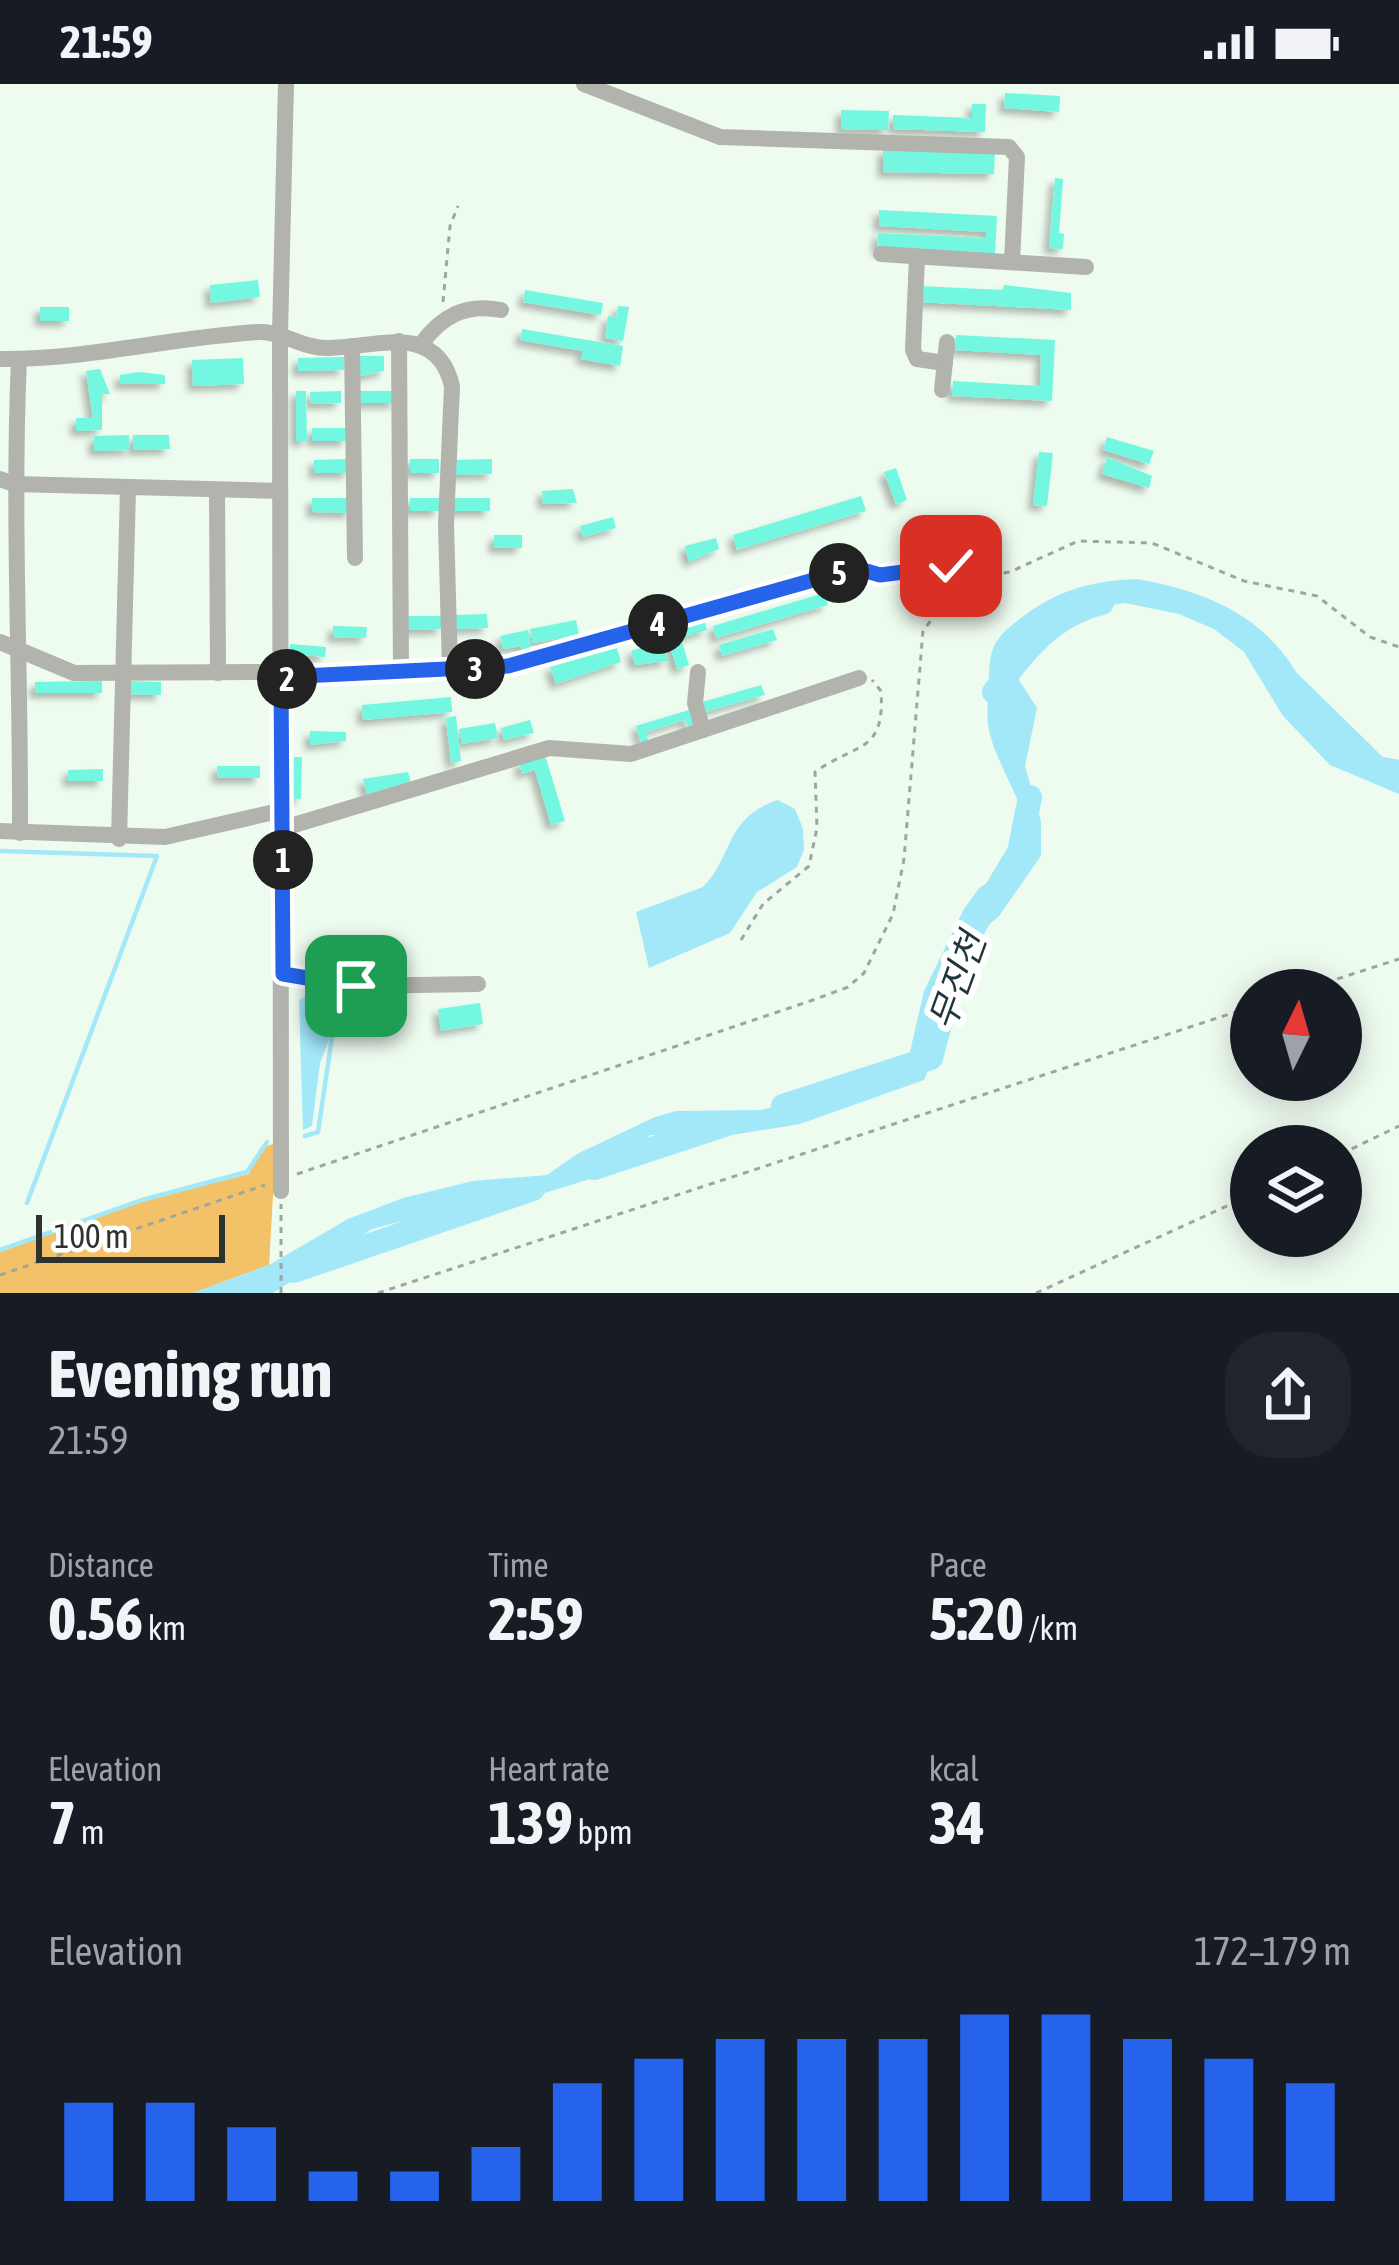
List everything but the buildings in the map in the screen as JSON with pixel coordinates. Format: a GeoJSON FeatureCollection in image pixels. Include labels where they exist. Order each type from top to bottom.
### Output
{"type":"FeatureCollection","features":[{"type":"Feature","properties":{"kind":"street"},"geometry":{"type":"LineString","coordinates":[[282,1185],[280,334],[286,84]]}},
{"type":"Feature","properties":{"kind":"street"},"geometry":{"type":"LineString","coordinates":[[584,84],[720,137],[1009,147],[1017,158],[1012,262]]}},
{"type":"Feature","properties":{"kind":"street"},"geometry":{"type":"LineString","coordinates":[[881,254],[1086,267]]}},
{"type":"Feature","properties":{"kind":"street"},"geometry":{"type":"LineString","coordinates":[[917,256],[913,350],[917,358],[945,363]]}},
{"type":"Feature","properties":{"kind":"street"},"geometry":{"type":"LineString","coordinates":[[422,343],[439,321],[481,306],[501,310]]}},
{"type":"Feature","properties":{"kind":"street"},"geometry":{"type":"LineString","coordinates":[[20,833],[22,651],[7,482],[9,359],[280,334],[313,347],[422,343],[448,368],[452,386],[446,524],[450,671]]}},
{"type":"Feature","properties":{"kind":"street"},"geometry":{"type":"LineString","coordinates":[[399,341],[401,674]]}},
{"type":"Feature","properties":{"kind":"street"},"geometry":{"type":"LineString","coordinates":[[942,390],[946,342]]}},
{"type":"Feature","properties":{"kind":"street"},"geometry":{"type":"LineString","coordinates":[[352,346],[355,557]]}},
{"type":"Feature","properties":{"kind":"street"},"geometry":{"type":"LineString","coordinates":[[7,482],[280,491]]}},
{"type":"Feature","properties":{"kind":"street"},"geometry":{"type":"LineString","coordinates":[[119,838],[128,488]]}},
{"type":"Feature","properties":{"kind":"street"},"geometry":{"type":"LineString","coordinates":[[217,490],[218,673]]}},
{"type":"Feature","properties":{"kind":"street"},"geometry":{"type":"LineString","coordinates":[[0,642],[74,673],[281,677],[450,671],[508,666],[856,568],[880,575],[935,564],[951,566],[965,578]]}},
{"type":"Feature","properties":{"kind":"street"},"geometry":{"type":"LineString","coordinates":[[698,672],[695,703],[703,730]]}},
{"type":"Feature","properties":{"kind":"street"},"geometry":{"type":"LineString","coordinates":[[0,831],[119,838],[284,819],[549,748],[631,754],[859,678]]}},
{"type":"Feature","properties":{"kind":"street"},"geometry":{"type":"LineString","coordinates":[[283,974],[356,986],[478,984]]}},
{"type":"Feature","properties":{"kind":"path"},"geometry":{"type":"LineString","coordinates":[[439,321],[450,226],[458,206]]}},
{"type":"Feature","properties":{"kind":"path"},"geometry":{"type":"LineString","coordinates":[[0,1275],[282,1185],[848,987],[864,973],[885,938],[900,888],[923,631],[965,578],[1010,572],[1078,541],[1152,543],[1244,581],[1317,596],[1370,637],[1399,647]]}},
{"type":"Feature","properties":{"kind":"path"},"geometry":{"type":"LineString","coordinates":[[741,940],[763,904],[809,866],[817,828],[815,772],[870,743],[883,722],[881,691],[871,679],[859,678]]}},
{"type":"Feature","properties":{"kind":"path"},"geometry":{"type":"LineString","coordinates":[[1362,970],[1399,958]]}},
{"type":"Feature","properties":{"kind":"path"},"geometry":{"type":"LineString","coordinates":[[378,1293],[1230,1014]]}},
{"type":"Feature","properties":{"kind":"path"},"geometry":{"type":"LineString","coordinates":[[1362,1144],[1399,1126]]}},
{"type":"Feature","properties":{"kind":"path"},"geometry":{"type":"LineString","coordinates":[[281,1293],[282,1185]]}},
{"type":"Feature","properties":{"kind":"path"},"geometry":{"type":"LineString","coordinates":[[1036,1293],[1230,1205]]}},
{"type":"Feature","properties":{"kind":"shaded area"},"geometry":{"type":"Polygon","coordinates":[[[276,1143],[269,1265],[193,1293],[0,1293],[0,1252],[143,1201],[249,1174],[260,1148],[276,1143]]]}},
{"type":"Feature","properties":{"kind":"water"},"geometry":{"type":"Polygon","coordinates":[[[1137,579],[1212,600],[1262,631],[1293,667],[1327,734],[1365,759],[1399,770],[1399,794],[1330,765],[1283,716],[1244,652],[1214,629],[1179,614],[1125,603],[1052,615],[1029,632],[1010,666],[1037,708],[1025,766],[1041,821],[1041,856],[999,916],[954,955],[940,975],[934,992],[936,1052],[924,1080],[800,1124],[732,1135],[650,1135],[603,1175],[535,1196],[467,1204],[372,1229],[273,1293],[193,1293],[269,1265],[348,1219],[403,1198],[473,1181],[547,1175],[577,1154],[655,1117],[676,1111],[761,1110],[906,1069],[924,991],[964,909],[979,888],[1025,860],[1022,813],[988,724],[989,670],[995,644],[1038,606],[1064,593],[1091,584],[1137,579]]]}},
{"type":"Feature","properties":{"kind":"water"},"geometry":{"type":"Polygon","coordinates":[[[778,800],[795,809],[803,829],[804,850],[797,867],[757,892],[730,933],[649,968],[636,912],[703,887],[739,827],[778,800]]]}},
{"type":"Feature","properties":{"kind":"water"},"geometry":{"type":"Polygon","coordinates":[[[308,995],[344,1001],[320,1063],[312,1126],[303,1130],[299,1000],[308,995]]]}},
{"type":"Feature","properties":{"kind":"waterway","name":"무진천"},"geometry":{"type":"LineString","coordinates":[[994,692],[1053,626],[1102,603]]}},
{"type":"Feature","properties":{"kind":"waterway","name":"무진천"},"geometry":{"type":"LineString","coordinates":[[1283,676],[1377,768],[1399,772]]}},
{"type":"Feature","properties":{"kind":"waterway","name":"무진천"},"geometry":{"type":"LineString","coordinates":[[783,1106],[931,1058],[959,952],[1019,852],[1030,797]]}},
{"type":"Feature","properties":{"kind":"waterway"},"geometry":{"type":"LineString","coordinates":[[0,851],[157,856],[27,1203]]}},
{"type":"Feature","properties":{"kind":"waterway"},"geometry":{"type":"LineString","coordinates":[[305,1136],[318,1132],[332,1037],[352,1002],[344,1001]]}},
{"type":"Feature","properties":{"kind":"waterway","name":"무진천"},"geometry":{"type":"LineString","coordinates":[[594,1168],[727,1124]]}},
{"type":"Feature","properties":{"kind":"waterway"},"geometry":{"type":"LineString","coordinates":[[0,1250],[142,1200],[247,1172],[267,1142]]}},
{"type":"Feature","properties":{"kind":"waterway","name":"무진천"},"geometry":{"type":"LineString","coordinates":[[294,1271],[533,1189]]}},
{"type":"Feature","properties":{"kind":"route"},"geometry":{"type":"LineString","coordinates":[[356,986],[283,974],[281,677],[426,674],[508,666],[856,568],[880,575],[935,564],[951,566]]}}]}
